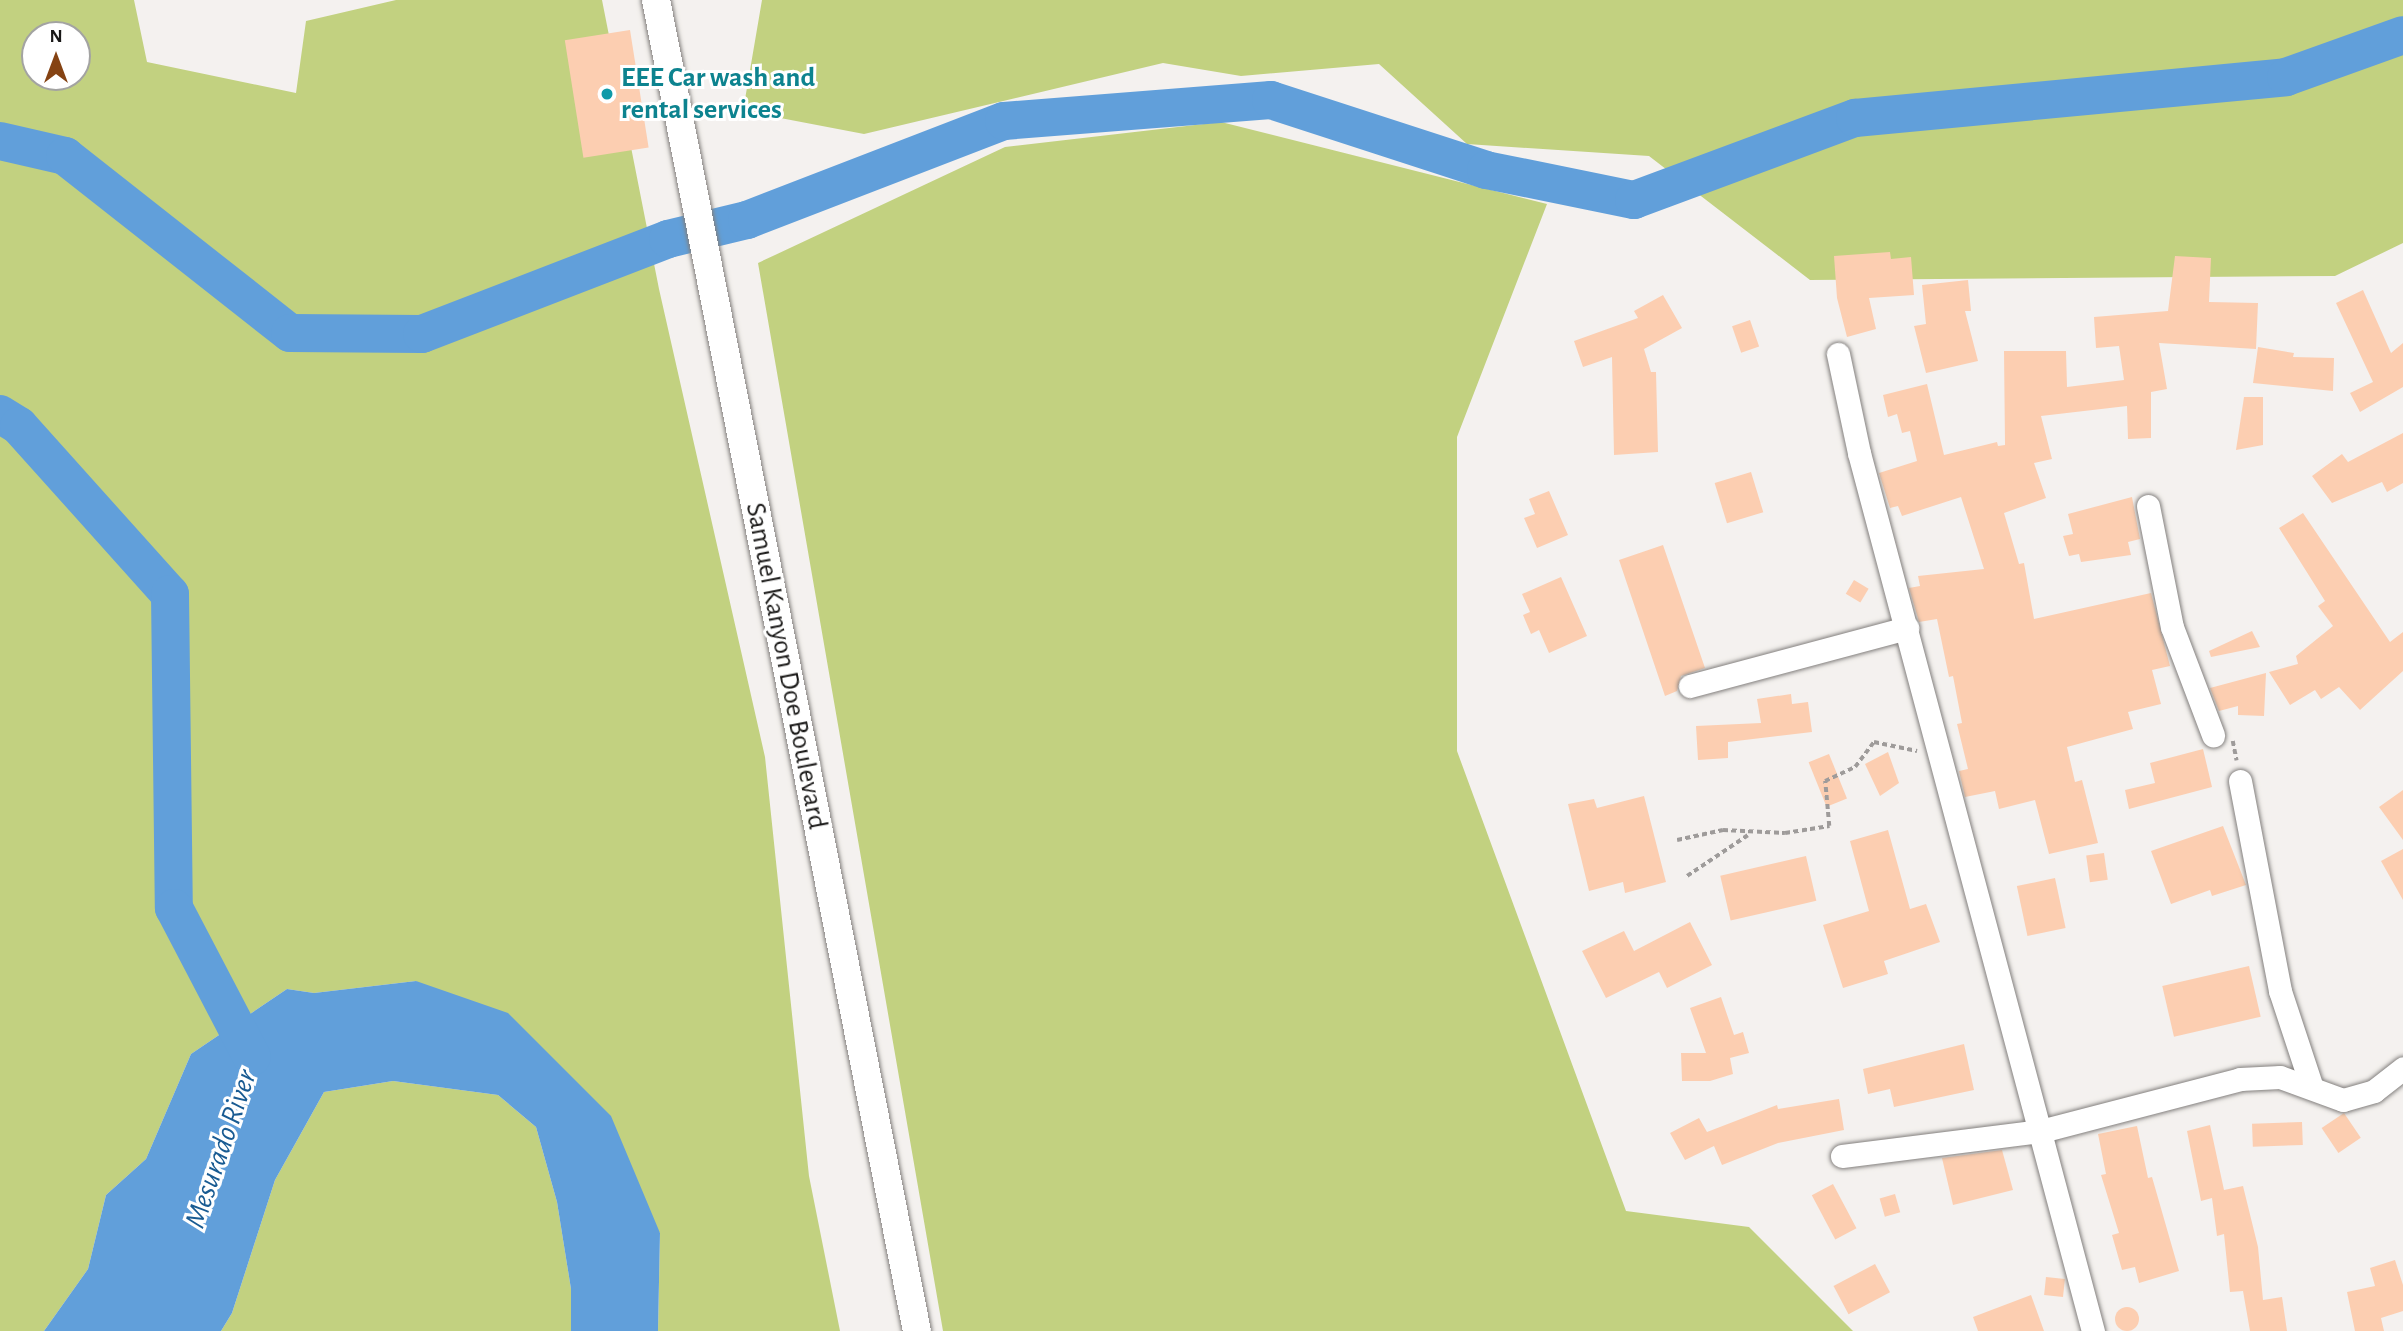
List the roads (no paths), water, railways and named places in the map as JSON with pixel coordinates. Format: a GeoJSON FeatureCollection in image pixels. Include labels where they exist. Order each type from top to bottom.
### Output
{"type":"FeatureCollection","features":[{"type":"Feature","properties":{"kind":"street","name":"Samuel Kanyon Doe Boulevard"},"geometry":{"type":"LineString","coordinates":[[656,0],[917,1331]]}},
{"type":"Feature","properties":{"kind":"street"},"geometry":{"type":"LineString","coordinates":[[1838,354],[1859,453],[1943,757],[2093,1331]]}},
{"type":"Feature","properties":{"kind":"street"},"geometry":{"type":"LineString","coordinates":[[2148,506],[2172,626],[2222,734]]}},
{"type":"Feature","properties":{"kind":"street"},"geometry":{"type":"LineString","coordinates":[[1690,685],[1907,628]]}},
{"type":"Feature","properties":{"kind":"street"},"geometry":{"type":"LineString","coordinates":[[2241,781],[2280,991],[2311,1085]]}},
{"type":"Feature","properties":{"kind":"street"},"geometry":{"type":"LineString","coordinates":[[1842,1156],[2040,1131],[2240,1079],[2280,1077],[2311,1085],[2343,1100],[2374,1091],[2403,1068]]}},
{"type":"Feature","properties":{"kind":"water","name":"Mesurado River"},"geometry":{"type":"Polygon","coordinates":[[[416,981],[508,1013],[611,1116],[660,1233],[658,1331],[571,1331],[571,1289],[557,1202],[536,1127],[498,1095],[393,1081],[324,1092],[275,1180],[232,1313],[221,1331],[44,1331],[88,1269],[106,1195],[146,1159],[191,1054],[287,989],[314,993],[416,981]]]}},
{"type":"Feature","properties":{"kind":"waterway"},"geometry":{"type":"LineString","coordinates":[[0,141],[65,156],[290,333],[422,334],[668,239],[747,220],[1004,121],[1271,100],[1486,170],[1634,200],[1855,118],[2286,77],[2403,35]]}},
{"type":"Feature","properties":{"kind":"waterway","name":"Mesurado River"},"geometry":{"type":"LineString","coordinates":[[0,414],[19,426],[170,594],[174,908],[252,1057]]}},
{"type":"Feature","properties":{"kind":"place","name":"EEE Car wash and rental services"},"geometry":{"type":"Point","coordinates":[607,94]}}]}
